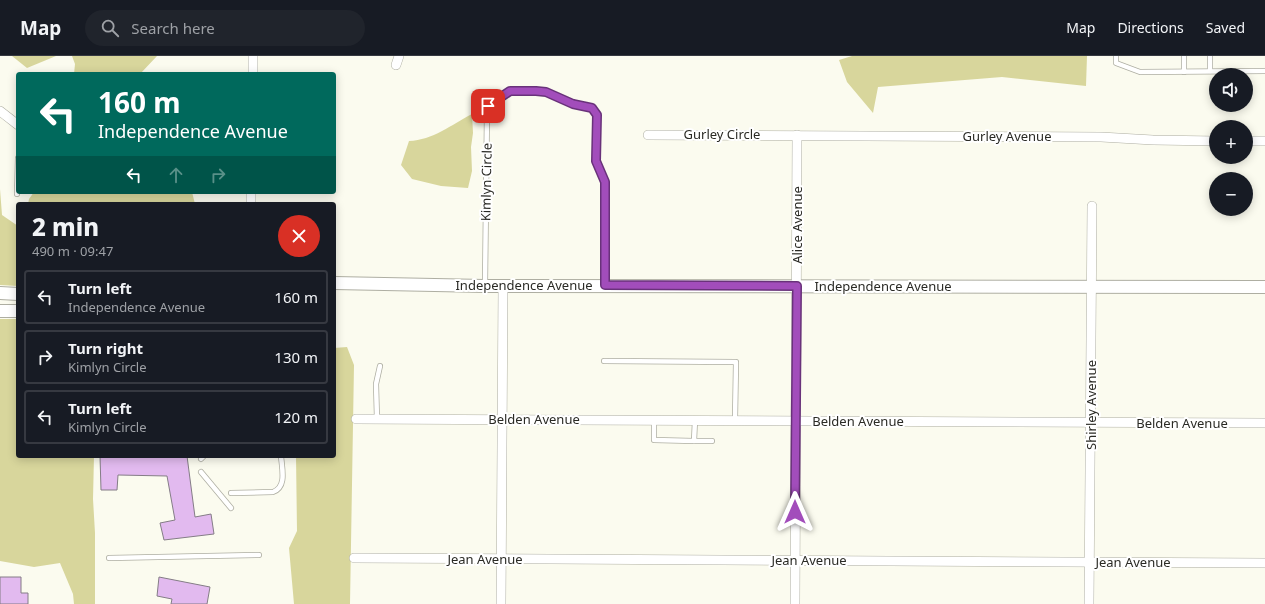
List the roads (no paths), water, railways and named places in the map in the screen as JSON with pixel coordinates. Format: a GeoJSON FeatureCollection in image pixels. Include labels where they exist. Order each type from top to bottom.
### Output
{"type":"FeatureCollection","features":[{"type":"Feature","properties":{"kind":"street"},"geometry":{"type":"LineString","coordinates":[[253,56],[253,72]]}},
{"type":"Feature","properties":{"kind":"street"},"geometry":{"type":"LineString","coordinates":[[0,111],[16,124]]}},
{"type":"Feature","properties":{"kind":"street","name":"Gurley Circle"},"geometry":{"type":"LineString","coordinates":[[648,135],[797,135]]}},
{"type":"Feature","properties":{"kind":"street","name":"Gurley Avenue"},"geometry":{"type":"LineString","coordinates":[[797,135],[1094,136],[1153,140],[1209,141]]}},
{"type":"Feature","properties":{"kind":"street","name":"Alice Avenue"},"geometry":{"type":"LineString","coordinates":[[795,604],[797,135]]}},
{"type":"Feature","properties":{"kind":"street"},"geometry":{"type":"LineString","coordinates":[[1253,141],[1265,141]]}},
{"type":"Feature","properties":{"kind":"street","name":"Shirley Avenue"},"geometry":{"type":"LineString","coordinates":[[1090,604],[1092,206]]}},
{"type":"Feature","properties":{"kind":"street","name":"Independence Avenue"},"geometry":{"type":"LineString","coordinates":[[336,283],[485,286],[1265,287]]}},
{"type":"Feature","properties":{"kind":"street"},"geometry":{"type":"LineString","coordinates":[[501,604],[503,286]]}},
{"type":"Feature","properties":{"kind":"street"},"geometry":{"type":"LineString","coordinates":[[0,293],[16,294]]}},
{"type":"Feature","properties":{"kind":"street"},"geometry":{"type":"LineString","coordinates":[[0,310],[16,311]]}},
{"type":"Feature","properties":{"kind":"street","name":"Belden Avenue"},"geometry":{"type":"LineString","coordinates":[[356,419],[1265,423]]}},
{"type":"Feature","properties":{"kind":"street","name":"Jean Avenue"},"geometry":{"type":"LineString","coordinates":[[354,558],[1265,563]]}},
{"type":"Feature","properties":{"kind":"lane"},"geometry":{"type":"LineString","coordinates":[[1116,56],[1116,63],[1140,72],[1209,71]]}},
{"type":"Feature","properties":{"kind":"lane"},"geometry":{"type":"LineString","coordinates":[[1184,56],[1184,72]]}},
{"type":"Feature","properties":{"kind":"lane"},"geometry":{"type":"LineString","coordinates":[[1210,56],[1210,68]]}},
{"type":"Feature","properties":{"kind":"lane"},"geometry":{"type":"LineString","coordinates":[[1253,71],[1265,71]]}},
{"type":"Feature","properties":{"kind":"lane","name":"Kimlyn Circle"},"geometry":{"type":"LineString","coordinates":[[485,286],[487,110],[491,102],[510,91],[546,92],[573,104],[592,108],[597,115],[596,161],[605,182],[605,285]]}},
{"type":"Feature","properties":{"kind":"lane"},"geometry":{"type":"LineString","coordinates":[[604,361],[736,362],[735,420]]}},
{"type":"Feature","properties":{"kind":"lane"},"geometry":{"type":"LineString","coordinates":[[377,419],[376,384],[380,366]]}},
{"type":"Feature","properties":{"kind":"lane"},"geometry":{"type":"LineString","coordinates":[[654,420],[654,440],[712,441]]}},
{"type":"Feature","properties":{"kind":"lane"},"geometry":{"type":"LineString","coordinates":[[694,441],[695,420]]}},
{"type":"Feature","properties":{"kind":"lane"},"geometry":{"type":"LineString","coordinates":[[231,493],[273,492],[278,490],[282,485],[281,458]]}},
{"type":"Feature","properties":{"kind":"lane"},"geometry":{"type":"LineString","coordinates":[[201,472],[231,508]]}},
{"type":"Feature","properties":{"kind":"lane"},"geometry":{"type":"LineString","coordinates":[[109,558],[259,555]]}}]}
